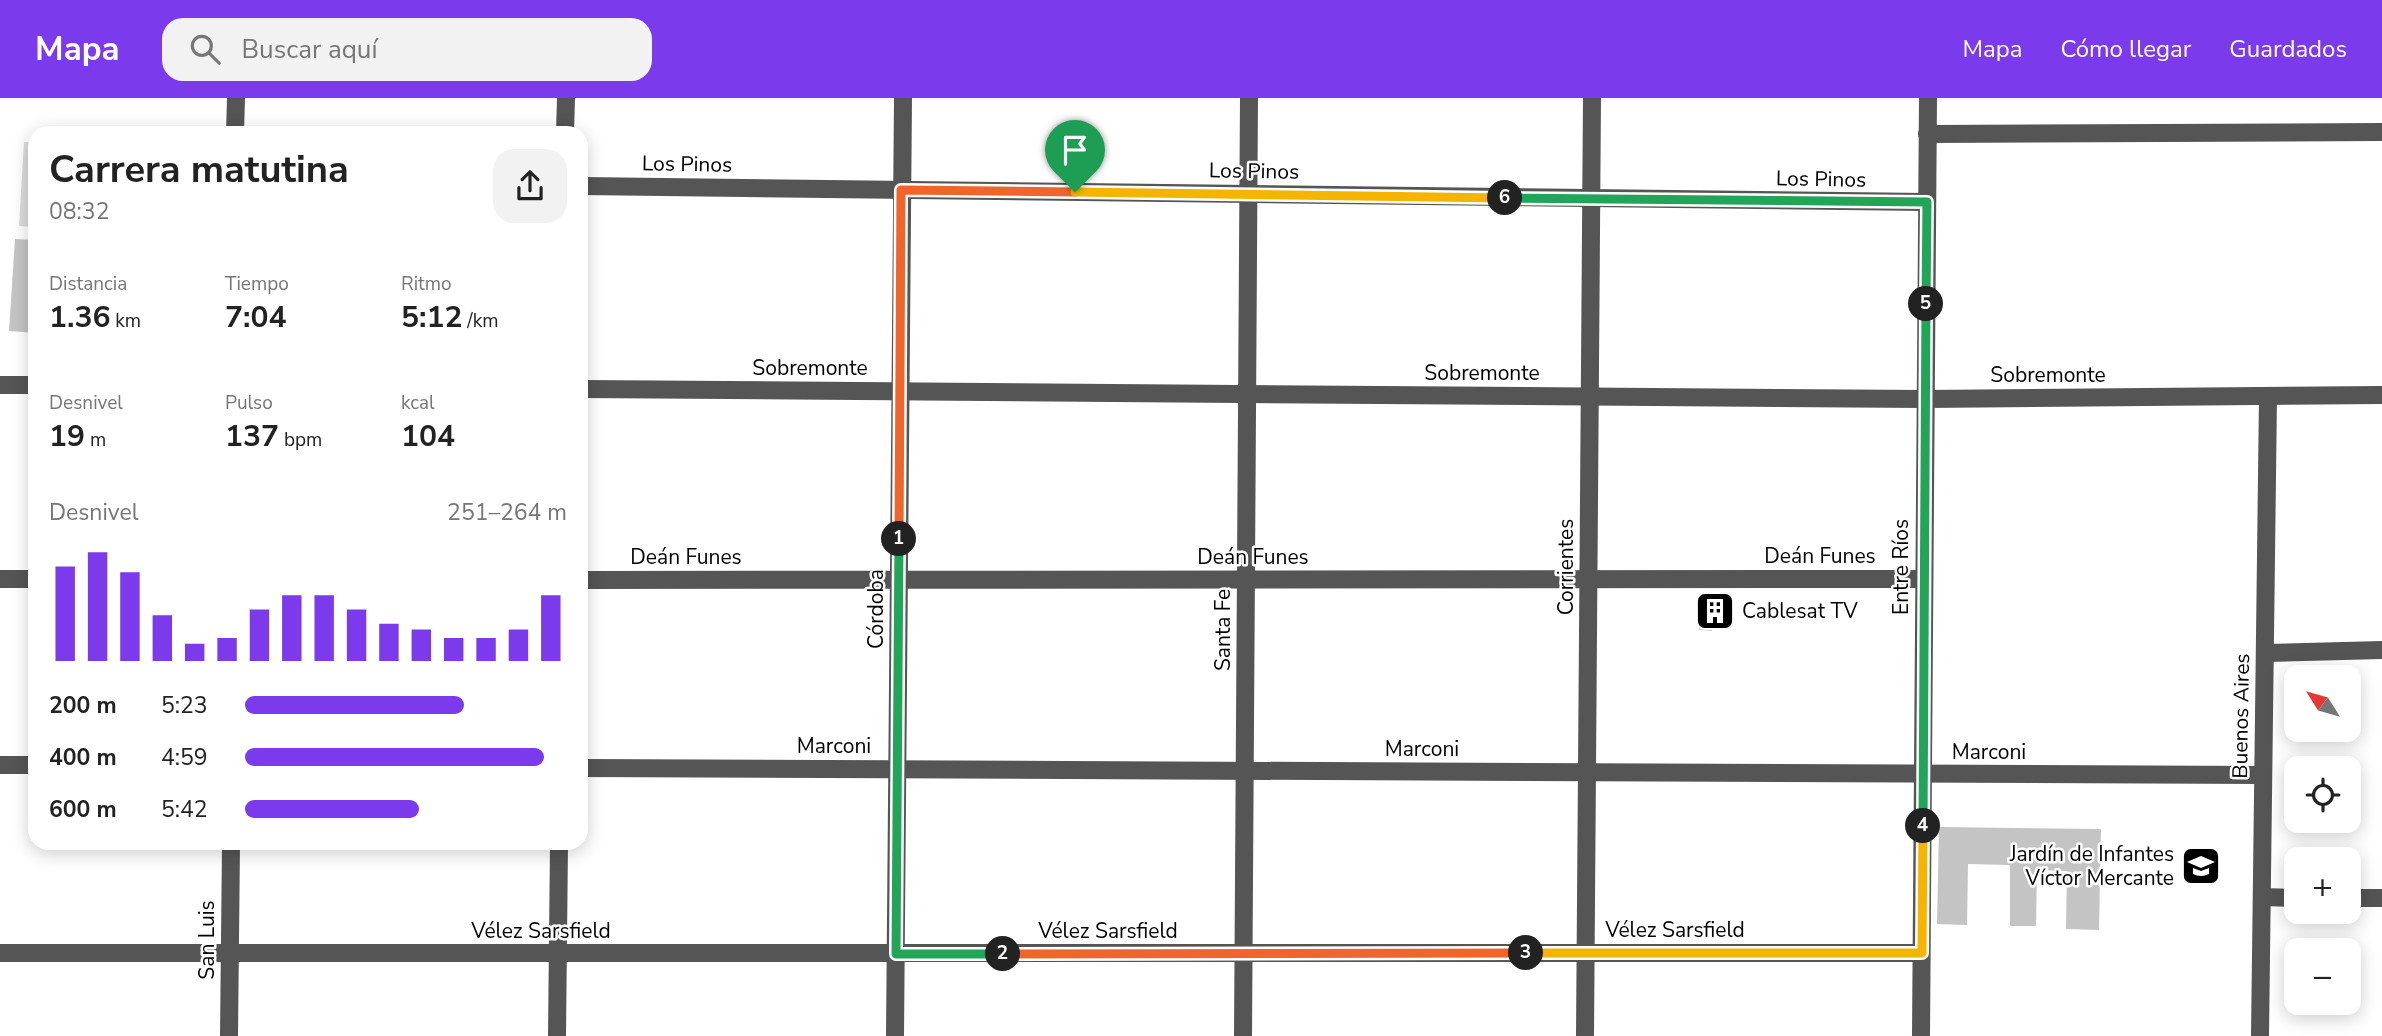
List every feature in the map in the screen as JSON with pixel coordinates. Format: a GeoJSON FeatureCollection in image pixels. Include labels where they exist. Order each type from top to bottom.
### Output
{"type":"FeatureCollection","features":[{"type":"Feature","properties":{"kind":"street"},"geometry":{"type":"LineString","coordinates":[[235,126],[236,98]]}},
{"type":"Feature","properties":{"kind":"street"},"geometry":{"type":"LineString","coordinates":[[565,126],[566,98]]}},
{"type":"Feature","properties":{"kind":"street","name":"Córdoba"},"geometry":{"type":"LineString","coordinates":[[895,1036],[903,98]]}},
{"type":"Feature","properties":{"kind":"street","name":"Santa Fe"},"geometry":{"type":"LineString","coordinates":[[1243,1036],[1250,98]]}},
{"type":"Feature","properties":{"kind":"street","name":"Corrientes"},"geometry":{"type":"LineString","coordinates":[[1585,1036],[1592,98]]}},
{"type":"Feature","properties":{"kind":"street","name":"Entre Ríos"},"geometry":{"type":"LineString","coordinates":[[1921,1036],[1928,98]]}},
{"type":"Feature","properties":{"kind":"street"},"geometry":{"type":"LineString","coordinates":[[1927,134],[2382,132]]}},
{"type":"Feature","properties":{"kind":"street","name":"Los Pinos"},"geometry":{"type":"LineString","coordinates":[[588,186],[1927,202]]}},
{"type":"Feature","properties":{"kind":"street"},"geometry":{"type":"LineString","coordinates":[[0,385],[28,385]]}},
{"type":"Feature","properties":{"kind":"street","name":"Sobremonte"},"geometry":{"type":"LineString","coordinates":[[588,389],[1925,399],[2382,395]]}},
{"type":"Feature","properties":{"kind":"street","name":"Buenos Aires"},"geometry":{"type":"LineString","coordinates":[[2260,1036],[2267,396]]}},
{"type":"Feature","properties":{"kind":"street"},"geometry":{"type":"LineString","coordinates":[[0,579],[28,579]]}},
{"type":"Feature","properties":{"kind":"street","name":"Deán Funes"},"geometry":{"type":"LineString","coordinates":[[588,580],[1924,579]]}},
{"type":"Feature","properties":{"kind":"street"},"geometry":{"type":"LineString","coordinates":[[2264,653],[2382,650]]}},
{"type":"Feature","properties":{"kind":"street"},"geometry":{"type":"LineString","coordinates":[[0,765],[28,765]]}},
{"type":"Feature","properties":{"kind":"street","name":"Marconi"},"geometry":{"type":"LineString","coordinates":[[588,768],[2263,775]]}},
{"type":"Feature","properties":{"kind":"street","name":"San Luis"},"geometry":{"type":"LineString","coordinates":[[229,1036],[231,850]]}},
{"type":"Feature","properties":{"kind":"street"},"geometry":{"type":"LineString","coordinates":[[557,1036],[559,850]]}},
{"type":"Feature","properties":{"kind":"street"},"geometry":{"type":"LineString","coordinates":[[2262,897],[2284,898]]}},
{"type":"Feature","properties":{"kind":"street"},"geometry":{"type":"LineString","coordinates":[[2361,898],[2382,898]]}},
{"type":"Feature","properties":{"kind":"street","name":"Vélez Sarsfield"},"geometry":{"type":"LineString","coordinates":[[0,953],[1922,953]]}},
{"type":"Feature","properties":{"kind":"shaded area"},"geometry":{"type":"Polygon","coordinates":[[[24,142],[28,142],[28,227],[19,226],[24,142]]]}},
{"type":"Feature","properties":{"kind":"building"},"geometry":{"type":"Polygon","coordinates":[[[15,239],[28,240],[28,332],[9,331],[15,239]]]}},
{"type":"Feature","properties":{"kind":"building","name":"Cablesat TV"},"geometry":{"type":"Polygon","coordinates":[[[1701,601],[1730,603],[1729,621],[1713,620],[1712,631],[1699,630],[1701,601]]]}},
{"type":"Feature","properties":{"kind":"building"},"geometry":{"type":"Polygon","coordinates":[[[1939,827],[2101,829],[2099,930],[2066,929],[2067,871],[2037,870],[2036,926],[2010,926],[2010,865],[1968,864],[1967,925],[1937,924],[1939,827]]]}},
{"type":"Feature","properties":{"kind":"place","name":"Cablesat TV"},"geometry":{"type":"Point","coordinates":[1715,611]}},
{"type":"Feature","properties":{"kind":"place","name":"Jardín de Infantes Víctor Mercante"},"geometry":{"type":"Point","coordinates":[2201,866]}},
{"type":"Feature","properties":{"kind":"route"},"geometry":{"type":"LineString","coordinates":[[901,190],[1075,192],[1927,202],[1922,953],[896,954],[901,190]]}}]}
